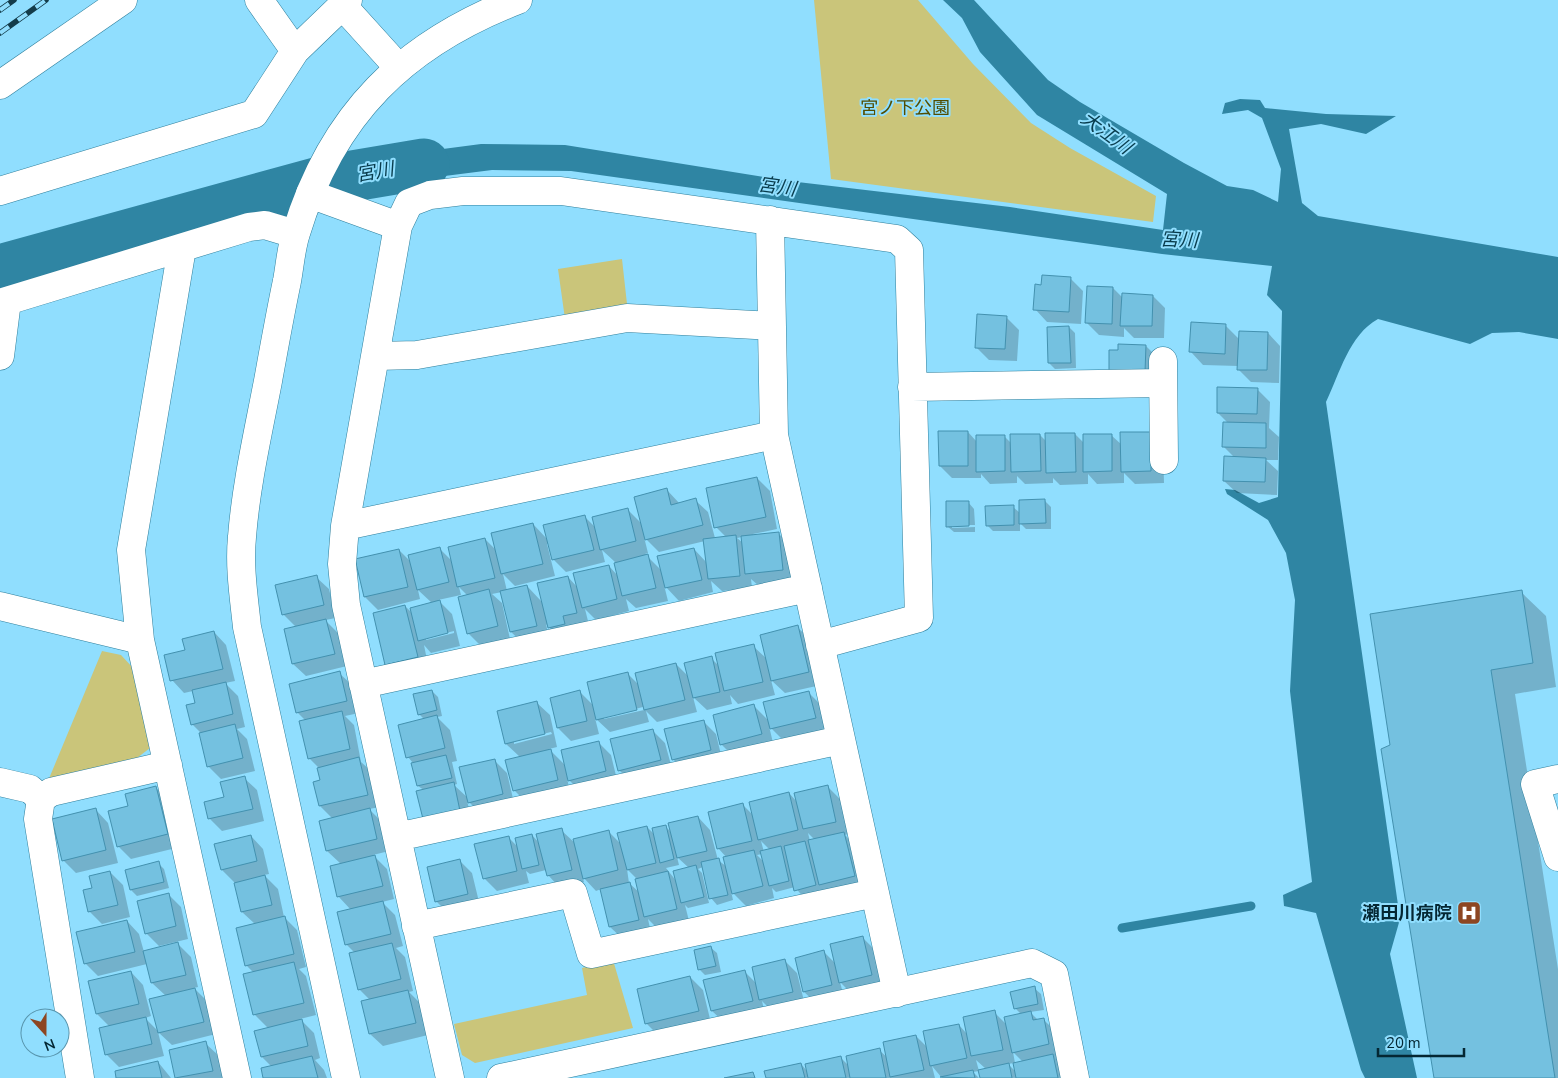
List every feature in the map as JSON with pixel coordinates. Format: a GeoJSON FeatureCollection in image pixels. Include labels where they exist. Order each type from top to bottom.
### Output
{"type":"FeatureCollection","features":[{"type":"Feature","properties":{"kind":"street"},"geometry":{"type":"LineString","coordinates":[[0,85],[123,0]]}},
{"type":"Feature","properties":{"kind":"street"},"geometry":{"type":"LineString","coordinates":[[259,0],[295,51]]}},
{"type":"Feature","properties":{"kind":"street"},"geometry":{"type":"LineString","coordinates":[[346,1078],[249,637],[242,584],[242,538],[248,490],[295,234],[324,163],[346,126],[398,67],[430,43],[482,14],[518,0]]}},
{"type":"Feature","properties":{"kind":"street"},"geometry":{"type":"LineString","coordinates":[[0,192],[254,114],[295,51],[345,3],[398,67]]}},
{"type":"Feature","properties":{"kind":"street"},"geometry":{"type":"LineString","coordinates":[[450,1078],[346,605],[342,564],[345,526],[398,226],[409,204],[430,194],[462,191],[561,191],[897,239],[909,250],[919,618],[820,645]]}},
{"type":"Feature","properties":{"kind":"street"},"geometry":{"type":"LineString","coordinates":[[310,194],[398,226]]}},
{"type":"Feature","properties":{"kind":"street"},"geometry":{"type":"LineString","coordinates":[[770,220],[774,435],[897,993]]}},
{"type":"Feature","properties":{"kind":"street"},"geometry":{"type":"LineString","coordinates":[[0,356],[3,302],[248,227],[265,225],[295,234]]}},
{"type":"Feature","properties":{"kind":"street"},"geometry":{"type":"LineString","coordinates":[[182,248],[131,550],[140,640],[237,1078]]}},
{"type":"Feature","properties":{"kind":"street"},"geometry":{"type":"LineString","coordinates":[[376,356],[418,355],[627,318],[772,326]]}},
{"type":"Feature","properties":{"kind":"street"},"geometry":{"type":"LineString","coordinates":[[912,387],[1163,372],[1164,460]]}},
{"type":"Feature","properties":{"kind":"street"},"geometry":{"type":"LineString","coordinates":[[345,526],[774,435]]}},
{"type":"Feature","properties":{"kind":"street"},"geometry":{"type":"LineString","coordinates":[[363,684],[808,588]]}},
{"type":"Feature","properties":{"kind":"street"},"geometry":{"type":"LineString","coordinates":[[0,606],[140,640]]}},
{"type":"Feature","properties":{"kind":"street"},"geometry":{"type":"LineString","coordinates":[[397,837],[842,740]]}},
{"type":"Feature","properties":{"kind":"street"},"geometry":{"type":"LineString","coordinates":[[80,1078],[38,819],[41,799],[51,792],[168,765]]}},
{"type":"Feature","properties":{"kind":"street"},"geometry":{"type":"LineString","coordinates":[[1558,779],[1535,784],[1558,857]]}},
{"type":"Feature","properties":{"kind":"street"},"geometry":{"type":"LineString","coordinates":[[0,782],[30,789],[41,799]]}},
{"type":"Feature","properties":{"kind":"street"},"geometry":{"type":"LineString","coordinates":[[416,926],[572,893],[591,954],[875,893]]}},
{"type":"Feature","properties":{"kind":"street"},"geometry":{"type":"LineString","coordinates":[[501,1078],[1032,963],[1054,974],[1075,1078]]}},
{"type":"Feature","properties":{"kind":"green space","name":"宮ノ下公園"},"geometry":{"type":"Polygon","coordinates":[[[814,0],[918,0],[973,64],[1031,123],[1070,148],[1156,196],[1153,222],[831,179],[814,0]]]}},
{"type":"Feature","properties":{"kind":"green space"},"geometry":{"type":"Polygon","coordinates":[[[622,259],[627,304],[565,319],[558,269],[622,259]]]}},
{"type":"Feature","properties":{"kind":"green space"},"geometry":{"type":"Polygon","coordinates":[[[102,651],[121,655],[133,668],[150,748],[137,758],[48,781],[102,651]]]}},
{"type":"Feature","properties":{"kind":"green space"},"geometry":{"type":"Polygon","coordinates":[[[613,960],[633,1028],[475,1063],[462,1055],[454,1024],[587,995],[582,968],[613,960]]]}},
{"type":"Feature","properties":{"kind":"water","name":"大江川"},"geometry":{"type":"Polygon","coordinates":[[[943,0],[974,0],[1048,80],[1080,102],[1227,186],[1253,190],[1278,202],[1281,169],[1262,118],[1248,110],[1222,114],[1225,103],[1240,99],[1260,100],[1265,108],[1326,114],[1396,116],[1366,134],[1321,124],[1289,129],[1302,203],[1318,216],[1558,257],[1558,339],[1519,332],[1492,333],[1470,344],[1378,319],[1368,326],[1352,345],[1326,402],[1400,919],[1390,954],[1417,1078],[1365,1078],[1361,1070],[1316,913],[1284,906],[1283,895],[1312,882],[1290,691],[1295,600],[1286,553],[1268,520],[1227,494],[1225,489],[1235,490],[1259,503],[1278,497],[1282,311],[1267,295],[1272,266],[1162,254],[571,171],[492,170],[350,188],[359,160],[481,144],[565,145],[789,181],[1010,207],[1163,230],[1167,194],[1037,115],[980,52],[962,18],[943,0]]]}},
{"type":"Feature","properties":{"kind":"building"},"geometry":{"type":"Polygon","coordinates":[[[1042,275],[1071,277],[1069,312],[1033,310],[1035,284],[1041,285],[1042,275]]]}},
{"type":"Feature","properties":{"kind":"building"},"geometry":{"type":"Polygon","coordinates":[[[1087,286],[1113,287],[1112,324],[1085,323],[1087,286]]]}},
{"type":"Feature","properties":{"kind":"building"},"geometry":{"type":"Polygon","coordinates":[[[1122,293],[1153,295],[1152,326],[1120,326],[1122,293]]]}},
{"type":"Feature","properties":{"kind":"building"},"geometry":{"type":"Polygon","coordinates":[[[977,314],[1007,316],[1005,349],[975,348],[977,314]]]}},
{"type":"Feature","properties":{"kind":"building"},"geometry":{"type":"Polygon","coordinates":[[[1191,322],[1226,324],[1225,354],[1189,352],[1191,322]]]}},
{"type":"Feature","properties":{"kind":"building"},"geometry":{"type":"Polygon","coordinates":[[[1069,326],[1071,363],[1048,363],[1047,327],[1069,326]]]}},
{"type":"Feature","properties":{"kind":"building"},"geometry":{"type":"Polygon","coordinates":[[[1239,331],[1268,332],[1267,370],[1237,370],[1239,331]]]}},
{"type":"Feature","properties":{"kind":"building"},"geometry":{"type":"Polygon","coordinates":[[[1118,344],[1146,345],[1145,372],[1109,371],[1109,350],[1118,350],[1118,344]]]}},
{"type":"Feature","properties":{"kind":"building"},"geometry":{"type":"Polygon","coordinates":[[[1217,387],[1258,388],[1257,414],[1217,413],[1217,387]]]}},
{"type":"Feature","properties":{"kind":"building"},"geometry":{"type":"Polygon","coordinates":[[[1223,422],[1266,423],[1266,448],[1222,447],[1223,422]]]}},
{"type":"Feature","properties":{"kind":"building"},"geometry":{"type":"Polygon","coordinates":[[[938,431],[968,431],[968,466],[939,466],[938,431]]]}},
{"type":"Feature","properties":{"kind":"building"},"geometry":{"type":"Polygon","coordinates":[[[1120,432],[1151,432],[1151,471],[1121,472],[1120,432]]]}},
{"type":"Feature","properties":{"kind":"building"},"geometry":{"type":"Polygon","coordinates":[[[1045,433],[1075,433],[1076,472],[1046,473],[1045,433]]]}},
{"type":"Feature","properties":{"kind":"building"},"geometry":{"type":"Polygon","coordinates":[[[1010,434],[1040,434],[1041,471],[1011,472],[1010,434]]]}},
{"type":"Feature","properties":{"kind":"building"},"geometry":{"type":"Polygon","coordinates":[[[1083,434],[1112,434],[1112,471],[1083,472],[1083,434]]]}},
{"type":"Feature","properties":{"kind":"building"},"geometry":{"type":"Polygon","coordinates":[[[976,435],[1005,435],[1005,471],[976,472],[976,435]]]}},
{"type":"Feature","properties":{"kind":"building"},"geometry":{"type":"Polygon","coordinates":[[[1224,456],[1266,458],[1265,482],[1223,481],[1224,456]]]}},
{"type":"Feature","properties":{"kind":"building"},"geometry":{"type":"Polygon","coordinates":[[[757,477],[766,517],[714,528],[706,488],[757,477]]]}},
{"type":"Feature","properties":{"kind":"building"},"geometry":{"type":"Polygon","coordinates":[[[667,488],[671,505],[696,498],[703,525],[645,540],[634,497],[667,488]]]}},
{"type":"Feature","properties":{"kind":"building"},"geometry":{"type":"Polygon","coordinates":[[[1045,499],[1046,523],[1019,524],[1019,500],[1045,499]]]}},
{"type":"Feature","properties":{"kind":"building"},"geometry":{"type":"Polygon","coordinates":[[[946,501],[969,501],[969,526],[946,527],[946,501]]]}},
{"type":"Feature","properties":{"kind":"building"},"geometry":{"type":"Polygon","coordinates":[[[1014,505],[1014,525],[986,526],[985,506],[1014,505]]]}},
{"type":"Feature","properties":{"kind":"building"},"geometry":{"type":"Polygon","coordinates":[[[628,508],[636,541],[600,550],[592,517],[628,508]]]}},
{"type":"Feature","properties":{"kind":"building"},"geometry":{"type":"Polygon","coordinates":[[[585,515],[594,550],[552,560],[543,525],[585,515]]]}},
{"type":"Feature","properties":{"kind":"building"},"geometry":{"type":"Polygon","coordinates":[[[533,523],[543,564],[501,574],[491,533],[533,523]]]}},
{"type":"Feature","properties":{"kind":"building"},"geometry":{"type":"Polygon","coordinates":[[[779,532],[783,570],[745,574],[741,536],[779,532]]]}},
{"type":"Feature","properties":{"kind":"building"},"geometry":{"type":"Polygon","coordinates":[[[736,535],[740,576],[708,579],[703,539],[736,535]]]}},
{"type":"Feature","properties":{"kind":"building"},"geometry":{"type":"Polygon","coordinates":[[[485,538],[495,578],[457,587],[448,547],[485,538]]]}},
{"type":"Feature","properties":{"kind":"building"},"geometry":{"type":"Polygon","coordinates":[[[440,547],[449,582],[417,590],[408,555],[440,547]]]}},
{"type":"Feature","properties":{"kind":"building"},"geometry":{"type":"Polygon","coordinates":[[[694,548],[702,580],[665,588],[657,556],[694,548]]]}},
{"type":"Feature","properties":{"kind":"building"},"geometry":{"type":"Polygon","coordinates":[[[399,549],[408,587],[364,597],[355,559],[399,549]]]}},
{"type":"Feature","properties":{"kind":"building"},"geometry":{"type":"Polygon","coordinates":[[[648,554],[656,588],[622,596],[614,563],[648,554]]]}},
{"type":"Feature","properties":{"kind":"building"},"geometry":{"type":"Polygon","coordinates":[[[609,565],[617,599],[582,608],[573,573],[609,565]]]}},
{"type":"Feature","properties":{"kind":"building"},"geometry":{"type":"Polygon","coordinates":[[[317,575],[324,605],[282,615],[275,585],[317,575]]]}},
{"type":"Feature","properties":{"kind":"building"},"geometry":{"type":"Polygon","coordinates":[[[568,576],[577,613],[563,616],[565,624],[548,628],[537,583],[568,576]]]}},
{"type":"Feature","properties":{"kind":"building"},"geometry":{"type":"Polygon","coordinates":[[[527,585],[537,626],[510,632],[500,591],[527,585]]]}},
{"type":"Feature","properties":{"kind":"building"},"geometry":{"type":"Polygon","coordinates":[[[489,589],[498,626],[467,634],[458,597],[489,589]]]}},
{"type":"Feature","properties":{"kind":"building","name":"瀬田川病院"},"geometry":{"type":"Polygon","coordinates":[[[1522,590],[1533,663],[1491,670],[1555,1078],[1434,1078],[1381,749],[1390,745],[1370,614],[1522,590]]]}},
{"type":"Feature","properties":{"kind":"building"},"geometry":{"type":"Polygon","coordinates":[[[440,600],[448,633],[418,641],[410,608],[440,600]]]}},
{"type":"Feature","properties":{"kind":"building"},"geometry":{"type":"Polygon","coordinates":[[[405,605],[418,657],[385,665],[373,613],[405,605]]]}},
{"type":"Feature","properties":{"kind":"building"},"geometry":{"type":"Polygon","coordinates":[[[326,619],[335,654],[292,664],[284,629],[326,619]]]}},
{"type":"Feature","properties":{"kind":"building"},"geometry":{"type":"Polygon","coordinates":[[[798,625],[809,672],[771,681],[760,635],[798,625]]]}},
{"type":"Feature","properties":{"kind":"building"},"geometry":{"type":"Polygon","coordinates":[[[214,631],[223,669],[170,681],[164,655],[185,650],[182,639],[214,631]]]}},
{"type":"Feature","properties":{"kind":"building"},"geometry":{"type":"Polygon","coordinates":[[[754,644],[763,682],[724,691],[715,653],[754,644]]]}},
{"type":"Feature","properties":{"kind":"building"},"geometry":{"type":"Polygon","coordinates":[[[712,656],[720,692],[693,698],[684,663],[712,656]]]}},
{"type":"Feature","properties":{"kind":"building"},"geometry":{"type":"Polygon","coordinates":[[[676,663],[685,700],[644,710],[635,673],[676,663]]]}},
{"type":"Feature","properties":{"kind":"building"},"geometry":{"type":"Polygon","coordinates":[[[340,671],[347,701],[296,713],[289,684],[340,671]]]}},
{"type":"Feature","properties":{"kind":"building"},"geometry":{"type":"Polygon","coordinates":[[[628,672],[637,710],[596,720],[587,682],[628,672]]]}},
{"type":"Feature","properties":{"kind":"building"},"geometry":{"type":"Polygon","coordinates":[[[226,682],[233,714],[191,725],[186,705],[195,703],[192,690],[226,682]]]}},
{"type":"Feature","properties":{"kind":"building"},"geometry":{"type":"Polygon","coordinates":[[[432,690],[437,710],[418,715],[413,694],[432,690]]]}},
{"type":"Feature","properties":{"kind":"building"},"geometry":{"type":"Polygon","coordinates":[[[580,690],[587,721],[557,728],[550,698],[580,690]]]}},
{"type":"Feature","properties":{"kind":"building"},"geometry":{"type":"Polygon","coordinates":[[[809,691],[816,718],[770,729],[763,702],[809,691]]]}},
{"type":"Feature","properties":{"kind":"building"},"geometry":{"type":"Polygon","coordinates":[[[537,701],[545,734],[505,744],[497,711],[537,701]]]}},
{"type":"Feature","properties":{"kind":"building"},"geometry":{"type":"Polygon","coordinates":[[[754,704],[762,734],[720,745],[713,715],[754,704]]]}},
{"type":"Feature","properties":{"kind":"building"},"geometry":{"type":"Polygon","coordinates":[[[342,711],[350,749],[308,759],[299,721],[342,711]]]}},
{"type":"Feature","properties":{"kind":"building"},"geometry":{"type":"Polygon","coordinates":[[[437,715],[445,748],[406,758],[398,725],[437,715]]]}},
{"type":"Feature","properties":{"kind":"building"},"geometry":{"type":"Polygon","coordinates":[[[704,720],[711,750],[672,760],[664,729],[704,720]]]}},
{"type":"Feature","properties":{"kind":"building"},"geometry":{"type":"Polygon","coordinates":[[[235,724],[243,758],[207,767],[199,733],[235,724]]]}},
{"type":"Feature","properties":{"kind":"building"},"geometry":{"type":"Polygon","coordinates":[[[653,729],[661,760],[618,771],[610,739],[653,729]]]}},
{"type":"Feature","properties":{"kind":"building"},"geometry":{"type":"Polygon","coordinates":[[[599,741],[606,771],[568,781],[561,750],[599,741]]]}},
{"type":"Feature","properties":{"kind":"building"},"geometry":{"type":"Polygon","coordinates":[[[551,749],[558,780],[513,791],[505,760],[551,749]]]}},
{"type":"Feature","properties":{"kind":"building"},"geometry":{"type":"Polygon","coordinates":[[[446,755],[452,778],[417,786],[411,763],[446,755]]]}},
{"type":"Feature","properties":{"kind":"building"},"geometry":{"type":"Polygon","coordinates":[[[359,757],[368,795],[319,806],[313,782],[320,780],[317,768],[359,757]]]}},
{"type":"Feature","properties":{"kind":"building"},"geometry":{"type":"Polygon","coordinates":[[[495,759],[503,794],[468,803],[459,767],[495,759]]]}},
{"type":"Feature","properties":{"kind":"building"},"geometry":{"type":"Polygon","coordinates":[[[245,776],[253,809],[208,819],[204,802],[224,797],[220,782],[245,776]]]}},
{"type":"Feature","properties":{"kind":"building"},"geometry":{"type":"Polygon","coordinates":[[[454,782],[460,811],[423,819],[416,791],[454,782]]]}},
{"type":"Feature","properties":{"kind":"building"},"geometry":{"type":"Polygon","coordinates":[[[828,785],[836,822],[803,829],[794,793],[828,785]]]}},
{"type":"Feature","properties":{"kind":"building"},"geometry":{"type":"Polygon","coordinates":[[[156,786],[168,834],[117,847],[108,811],[128,806],[125,794],[156,786]]]}},
{"type":"Feature","properties":{"kind":"building"},"geometry":{"type":"Polygon","coordinates":[[[789,792],[798,830],[758,840],[749,802],[789,792]]]}},
{"type":"Feature","properties":{"kind":"building"},"geometry":{"type":"Polygon","coordinates":[[[743,803],[752,841],[717,849],[708,812],[743,803]]]}},
{"type":"Feature","properties":{"kind":"building"},"geometry":{"type":"Polygon","coordinates":[[[96,808],[106,850],[62,861],[52,819],[96,808]]]}},
{"type":"Feature","properties":{"kind":"building"},"geometry":{"type":"Polygon","coordinates":[[[370,808],[377,839],[326,851],[319,821],[370,808]]]}},
{"type":"Feature","properties":{"kind":"building"},"geometry":{"type":"Polygon","coordinates":[[[698,816],[707,851],[677,858],[668,823],[698,816]]]}},
{"type":"Feature","properties":{"kind":"building"},"geometry":{"type":"Polygon","coordinates":[[[666,825],[674,859],[660,863],[652,828],[666,825]]]}},
{"type":"Feature","properties":{"kind":"building"},"geometry":{"type":"Polygon","coordinates":[[[647,826],[656,863],[627,870],[617,833],[647,826]]]}},
{"type":"Feature","properties":{"kind":"building"},"geometry":{"type":"Polygon","coordinates":[[[562,828],[572,870],[547,876],[536,834],[562,828]]]}},
{"type":"Feature","properties":{"kind":"building"},"geometry":{"type":"Polygon","coordinates":[[[609,830],[618,870],[583,879],[573,839],[609,830]]]}},
{"type":"Feature","properties":{"kind":"building"},"geometry":{"type":"Polygon","coordinates":[[[844,832],[855,876],[819,885],[808,840],[844,832]]]}},
{"type":"Feature","properties":{"kind":"building"},"geometry":{"type":"Polygon","coordinates":[[[532,834],[539,865],[522,869],[515,838],[532,834]]]}},
{"type":"Feature","properties":{"kind":"building"},"geometry":{"type":"Polygon","coordinates":[[[251,835],[257,861],[221,870],[214,844],[251,835]]]}},
{"type":"Feature","properties":{"kind":"building"},"geometry":{"type":"Polygon","coordinates":[[[509,836],[517,871],[483,879],[474,844],[509,836]]]}},
{"type":"Feature","properties":{"kind":"building"},"geometry":{"type":"Polygon","coordinates":[[[805,841],[816,885],[794,891],[784,846],[805,841]]]}},
{"type":"Feature","properties":{"kind":"building"},"geometry":{"type":"Polygon","coordinates":[[[781,846],[789,881],[769,886],[760,851],[781,846]]]}},
{"type":"Feature","properties":{"kind":"building"},"geometry":{"type":"Polygon","coordinates":[[[754,850],[763,886],[732,894],[723,857],[754,850]]]}},
{"type":"Feature","properties":{"kind":"building"},"geometry":{"type":"Polygon","coordinates":[[[375,855],[383,886],[337,897],[330,866],[375,855]]]}},
{"type":"Feature","properties":{"kind":"building"},"geometry":{"type":"Polygon","coordinates":[[[719,858],[728,895],[709,899],[701,862],[719,858]]]}},
{"type":"Feature","properties":{"kind":"building"},"geometry":{"type":"Polygon","coordinates":[[[460,859],[468,894],[435,902],[427,867],[460,859]]]}},
{"type":"Feature","properties":{"kind":"building"},"geometry":{"type":"Polygon","coordinates":[[[159,861],[164,882],[130,890],[125,870],[159,861]]]}},
{"type":"Feature","properties":{"kind":"building"},"geometry":{"type":"Polygon","coordinates":[[[696,865],[704,897],[681,903],[673,871],[696,865]]]}},
{"type":"Feature","properties":{"kind":"building"},"geometry":{"type":"Polygon","coordinates":[[[110,871],[118,905],[88,912],[83,890],[92,888],[89,876],[110,871]]]}},
{"type":"Feature","properties":{"kind":"building"},"geometry":{"type":"Polygon","coordinates":[[[668,871],[677,909],[644,917],[635,879],[668,871]]]}},
{"type":"Feature","properties":{"kind":"building"},"geometry":{"type":"Polygon","coordinates":[[[265,875],[272,905],[241,912],[234,883],[265,875]]]}},
{"type":"Feature","properties":{"kind":"building"},"geometry":{"type":"Polygon","coordinates":[[[630,882],[639,920],[609,927],[600,889],[630,882]]]}},
{"type":"Feature","properties":{"kind":"building"},"geometry":{"type":"Polygon","coordinates":[[[169,893],[176,926],[145,934],[137,901],[169,893]]]}},
{"type":"Feature","properties":{"kind":"building"},"geometry":{"type":"Polygon","coordinates":[[[383,901],[391,934],[345,945],[337,912],[383,901]]]}},
{"type":"Feature","properties":{"kind":"building"},"geometry":{"type":"Polygon","coordinates":[[[285,916],[294,954],[245,966],[236,928],[285,916]]]}},
{"type":"Feature","properties":{"kind":"building"},"geometry":{"type":"Polygon","coordinates":[[[127,920],[135,952],[84,964],[76,932],[127,920]]]}},
{"type":"Feature","properties":{"kind":"building"},"geometry":{"type":"Polygon","coordinates":[[[863,936],[872,975],[839,983],[830,944],[863,936]]]}},
{"type":"Feature","properties":{"kind":"building"},"geometry":{"type":"Polygon","coordinates":[[[178,942],[186,975],[151,983],[143,951],[178,942]]]}},
{"type":"Feature","properties":{"kind":"building"},"geometry":{"type":"Polygon","coordinates":[[[392,943],[401,979],[358,990],[349,953],[392,943]]]}},
{"type":"Feature","properties":{"kind":"building"},"geometry":{"type":"Polygon","coordinates":[[[711,946],[716,966],[698,970],[694,950],[711,946]]]}},
{"type":"Feature","properties":{"kind":"building"},"geometry":{"type":"Polygon","coordinates":[[[824,950],[832,985],[803,992],[795,958],[824,950]]]}},
{"type":"Feature","properties":{"kind":"building"},"geometry":{"type":"Polygon","coordinates":[[[785,959],[793,992],[759,1000],[752,967],[785,959]]]}},
{"type":"Feature","properties":{"kind":"building"},"geometry":{"type":"Polygon","coordinates":[[[294,962],[304,1003],[253,1015],[243,974],[294,962]]]}},
{"type":"Feature","properties":{"kind":"building"},"geometry":{"type":"Polygon","coordinates":[[[745,970],[753,1001],[711,1011],[703,980],[745,970]]]}},
{"type":"Feature","properties":{"kind":"building"},"geometry":{"type":"Polygon","coordinates":[[[131,971],[139,1004],[96,1014],[88,981],[131,971]]]}},
{"type":"Feature","properties":{"kind":"building"},"geometry":{"type":"Polygon","coordinates":[[[690,976],[699,1011],[645,1024],[637,989],[690,976]]]}},
{"type":"Feature","properties":{"kind":"building"},"geometry":{"type":"Polygon","coordinates":[[[1035,986],[1038,1004],[1014,1009],[1010,992],[1035,986]]]}},
{"type":"Feature","properties":{"kind":"building"},"geometry":{"type":"Polygon","coordinates":[[[195,988],[204,1022],[158,1033],[149,999],[195,988]]]}},
{"type":"Feature","properties":{"kind":"building"},"geometry":{"type":"Polygon","coordinates":[[[408,990],[416,1023],[369,1034],[361,1001],[408,990]]]}},
{"type":"Feature","properties":{"kind":"building"},"geometry":{"type":"Polygon","coordinates":[[[995,1010],[1003,1050],[971,1056],[963,1017],[995,1010]]]}},
{"type":"Feature","properties":{"kind":"building"},"geometry":{"type":"Polygon","coordinates":[[[1031,1011],[1033,1020],[1044,1018],[1049,1044],[1012,1053],[1004,1017],[1031,1011]]]}},
{"type":"Feature","properties":{"kind":"building"},"geometry":{"type":"Polygon","coordinates":[[[146,1017],[152,1044],[105,1055],[99,1028],[146,1017]]]}},
{"type":"Feature","properties":{"kind":"building"},"geometry":{"type":"Polygon","coordinates":[[[302,1019],[308,1046],[261,1057],[254,1031],[302,1019]]]}},
{"type":"Feature","properties":{"kind":"building"},"geometry":{"type":"Polygon","coordinates":[[[959,1024],[967,1058],[930,1066],[923,1031],[959,1024]]]}},
{"type":"Feature","properties":{"kind":"building"},"geometry":{"type":"Polygon","coordinates":[[[916,1035],[924,1070],[890,1077],[883,1042],[916,1035]]]}},
{"type":"Feature","properties":{"kind":"building"},"geometry":{"type":"Polygon","coordinates":[[[206,1041],[213,1071],[175,1078],[169,1050],[206,1041]]]}},
{"type":"Feature","properties":{"kind":"building"},"geometry":{"type":"Polygon","coordinates":[[[880,1048],[886,1078],[850,1078],[846,1056],[880,1048]]]}},
{"type":"Feature","properties":{"kind":"building"},"geometry":{"type":"Polygon","coordinates":[[[1053,1054],[1058,1078],[1016,1078],[1013,1063],[1053,1054]]]}},
{"type":"Feature","properties":{"kind":"building"},"geometry":{"type":"Polygon","coordinates":[[[312,1056],[318,1078],[263,1078],[261,1068],[312,1056]]]}},
{"type":"Feature","properties":{"kind":"building"},"geometry":{"type":"Polygon","coordinates":[[[841,1056],[846,1078],[808,1078],[805,1064],[841,1056]]]}},
{"type":"Feature","properties":{"kind":"building"},"geometry":{"type":"Polygon","coordinates":[[[158,1061],[162,1078],[116,1078],[115,1071],[158,1061]]]}},
{"type":"Feature","properties":{"kind":"building"},"geometry":{"type":"Polygon","coordinates":[[[801,1063],[805,1078],[766,1078],[764,1071],[801,1063]]]}},
{"type":"Feature","properties":{"kind":"building"},"geometry":{"type":"Polygon","coordinates":[[[1009,1063],[1012,1078],[980,1078],[978,1070],[1009,1063]]]}},
{"type":"Feature","properties":{"kind":"building"},"geometry":{"type":"Polygon","coordinates":[[[973,1070],[975,1078],[940,1077],[973,1070]]]}},
{"type":"Feature","properties":{"kind":"building"},"geometry":{"type":"Polygon","coordinates":[[[753,1072],[755,1078],[724,1078],[753,1072]]]}},
{"type":"Feature","properties":{"kind":"waterway","name":"宮川"},"geometry":{"type":"LineString","coordinates":[[0,270],[323,181],[424,164]]}},
{"type":"Feature","properties":{"kind":"waterway"},"geometry":{"type":"LineString","coordinates":[[1122,928],[1251,906]]}},
{"type":"Feature","properties":{"kind":"railway"},"geometry":{"type":"LineString","coordinates":[[0,10],[14,0]]}},
{"type":"Feature","properties":{"kind":"railway"},"geometry":{"type":"LineString","coordinates":[[0,33],[46,0]]}},
{"type":"Feature","properties":{"kind":"place","name":"瀬田川病院"},"geometry":{"type":"Point","coordinates":[1469,913]}}]}
